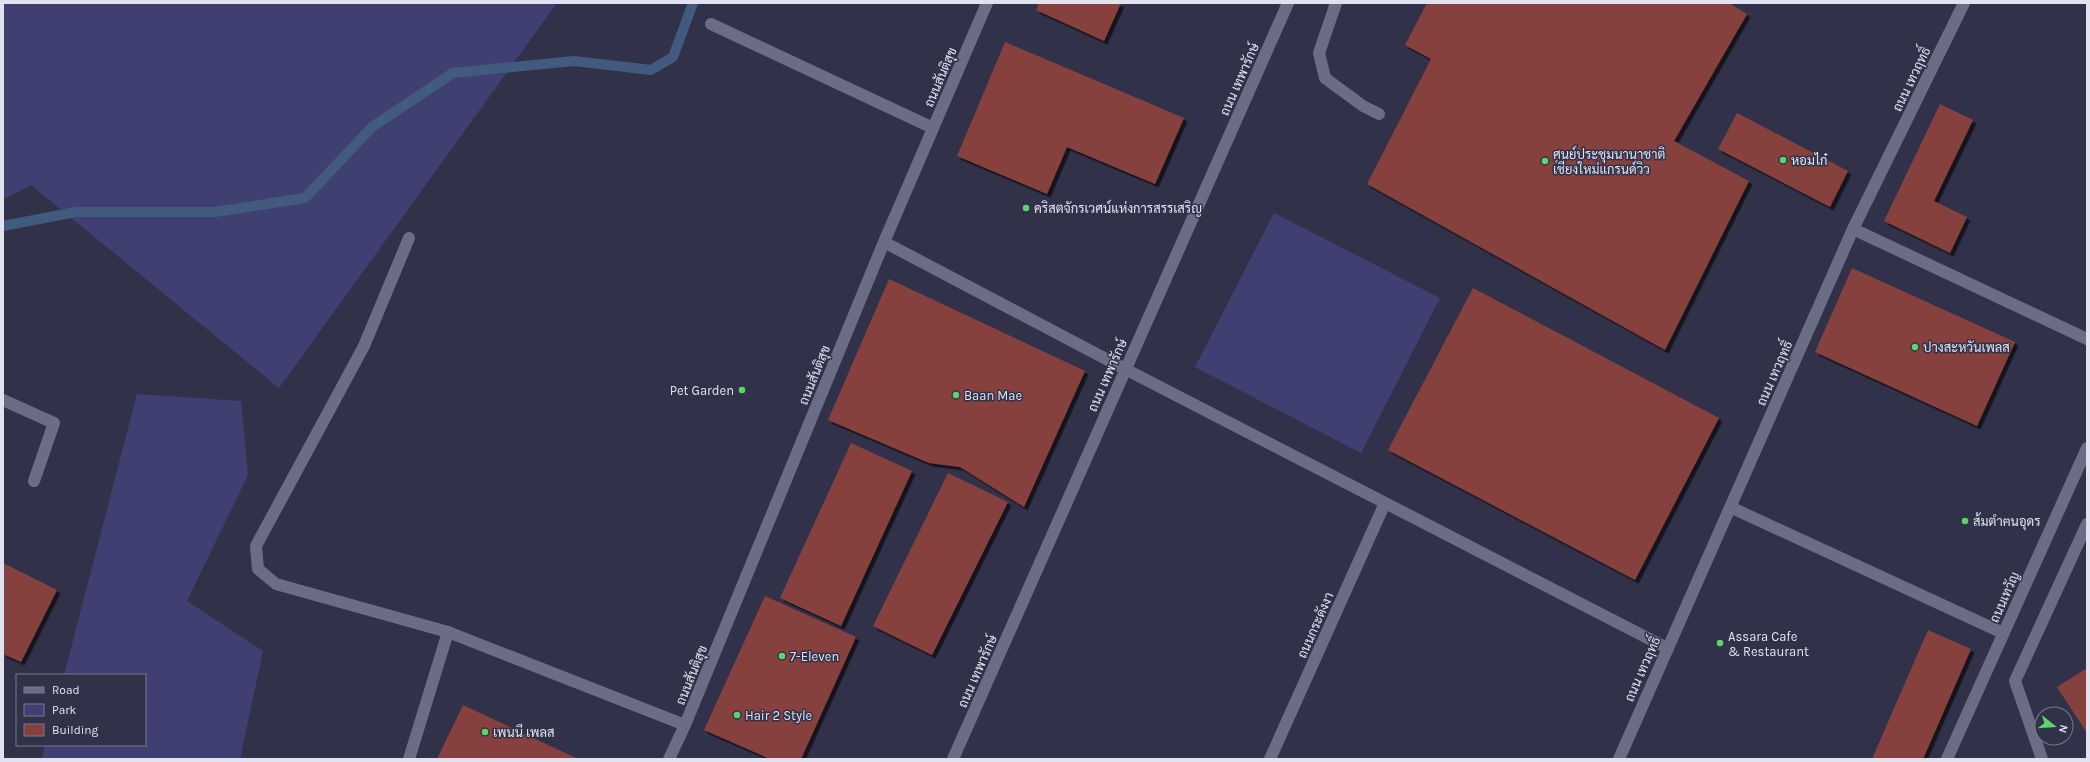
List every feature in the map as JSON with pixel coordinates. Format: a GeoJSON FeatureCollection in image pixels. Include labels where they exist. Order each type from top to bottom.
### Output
{"type":"FeatureCollection","features":[{"type":"Feature","properties":{"kind":"street","name":"ถนนสันติสุข"},"geometry":{"type":"LineString","coordinates":[[669,759],[685,725],[884,242],[987,3]]}},
{"type":"Feature","properties":{"kind":"street","name":"ถนน เทพารักษ์"},"geometry":{"type":"LineString","coordinates":[[953,759],[1288,3]]}},
{"type":"Feature","properties":{"kind":"street"},"geometry":{"type":"LineString","coordinates":[[1336,3],[1319,53],[1325,78],[1363,106],[1379,114]]}},
{"type":"Feature","properties":{"kind":"street","name":"ถนน เทวฤทธิ์"},"geometry":{"type":"LineString","coordinates":[[1619,759],[1853,229],[1964,3]]}},
{"type":"Feature","properties":{"kind":"street"},"geometry":{"type":"LineString","coordinates":[[711,24],[933,128]]}},
{"type":"Feature","properties":{"kind":"street"},"geometry":{"type":"LineString","coordinates":[[1853,229],[2087,339]]}},
{"type":"Feature","properties":{"kind":"street"},"geometry":{"type":"LineString","coordinates":[[409,238],[364,346],[256,546],[258,569],[276,584],[448,632],[685,725]]}},
{"type":"Feature","properties":{"kind":"street"},"geometry":{"type":"LineString","coordinates":[[884,242],[1667,648]]}},
{"type":"Feature","properties":{"kind":"street"},"geometry":{"type":"LineString","coordinates":[[3,400],[54,423],[34,481]]}},
{"type":"Feature","properties":{"kind":"street","name":"ถนนเทวัญ"},"geometry":{"type":"LineString","coordinates":[[1947,759],[2087,448]]}},
{"type":"Feature","properties":{"kind":"street","name":"ถนนกระดังงา"},"geometry":{"type":"LineString","coordinates":[[1270,759],[1385,503]]}},
{"type":"Feature","properties":{"kind":"street"},"geometry":{"type":"LineString","coordinates":[[1730,507],[2003,633]]}},
{"type":"Feature","properties":{"kind":"street"},"geometry":{"type":"LineString","coordinates":[[2042,759],[2015,681],[2087,524]]}},
{"type":"Feature","properties":{"kind":"street"},"geometry":{"type":"LineString","coordinates":[[410,759],[448,632]]}},
{"type":"Feature","properties":{"kind":"green space"},"geometry":{"type":"Polygon","coordinates":[[[3,3],[557,3],[279,388],[31,185],[3,200],[3,3]]]}},
{"type":"Feature","properties":{"kind":"green space"},"geometry":{"type":"Polygon","coordinates":[[[1274,213],[1440,298],[1361,453],[1195,367],[1274,213]]]}},
{"type":"Feature","properties":{"kind":"green space"},"geometry":{"type":"Polygon","coordinates":[[[137,394],[241,401],[248,475],[187,601],[263,651],[240,759],[42,759],[45,746],[146,746],[146,674],[64,674],[137,394]]]}},
{"type":"Feature","properties":{"kind":"building"},"geometry":{"type":"Polygon","coordinates":[[[1039,3],[1121,3],[1104,41],[1036,10],[1039,3]]]}},
{"type":"Feature","properties":{"kind":"building","name":"ศูนย์ประชุมนานาชาติ เชียงใหม่แกรนด์วิว"},"geometry":{"type":"Polygon","coordinates":[[[1427,3],[1729,3],[1747,14],[1674,141],[1749,181],[1665,350],[1367,184],[1431,59],[1405,45],[1427,3]]]}},
{"type":"Feature","properties":{"kind":"building"},"geometry":{"type":"Polygon","coordinates":[[[1005,42],[1184,118],[1155,184],[1067,147],[1047,194],[957,156],[1005,42]]]}},
{"type":"Feature","properties":{"kind":"building"},"geometry":{"type":"Polygon","coordinates":[[[1940,104],[1973,120],[1934,201],[1967,217],[1950,253],[1884,221],[1940,104]]]}},
{"type":"Feature","properties":{"kind":"building","name":"หอมไก๋"},"geometry":{"type":"Polygon","coordinates":[[[1737,113],[1848,171],[1830,207],[1718,149],[1737,113]]]}},
{"type":"Feature","properties":{"kind":"building","name":"ปางสะหวันเพลส"},"geometry":{"type":"Polygon","coordinates":[[[1852,268],[2015,342],[1977,426],[1815,352],[1852,268]]]}},
{"type":"Feature","properties":{"kind":"building","name":"Baan Mae"},"geometry":{"type":"Polygon","coordinates":[[[889,279],[1085,371],[1024,507],[960,467],[929,463],[828,420],[889,279]]]}},
{"type":"Feature","properties":{"kind":"building"},"geometry":{"type":"Polygon","coordinates":[[[1473,288],[1719,418],[1635,580],[1388,450],[1473,288]]]}},
{"type":"Feature","properties":{"kind":"building"},"geometry":{"type":"Polygon","coordinates":[[[851,443],[912,471],[841,626],[780,598],[851,443]]]}},
{"type":"Feature","properties":{"kind":"building"},"geometry":{"type":"Polygon","coordinates":[[[948,473],[1008,502],[932,655],[873,626],[948,473]]]}},
{"type":"Feature","properties":{"kind":"building"},"geometry":{"type":"Polygon","coordinates":[[[3,563],[57,590],[21,662],[3,654],[3,563]]]}},
{"type":"Feature","properties":{"kind":"building"},"geometry":{"type":"Polygon","coordinates":[[[765,596],[856,637],[801,759],[770,759],[704,730],[765,596]]]}},
{"type":"Feature","properties":{"kind":"building"},"geometry":{"type":"Polygon","coordinates":[[[1928,630],[1971,649],[1923,759],[1872,759],[1928,630]]]}},
{"type":"Feature","properties":{"kind":"building"},"geometry":{"type":"Polygon","coordinates":[[[2087,668],[2087,733],[2074,713],[2074,706],[2069,706],[2057,687],[2087,668]]]}},
{"type":"Feature","properties":{"kind":"building","name":"เพนนี เพลส"},"geometry":{"type":"Polygon","coordinates":[[[463,705],[578,759],[437,759],[463,705]]]}},
{"type":"Feature","properties":{"kind":"waterway"},"geometry":{"type":"LineString","coordinates":[[3,226],[76,212],[215,212],[305,198],[372,127],[453,73],[574,61],[651,70],[673,57],[693,3]]}},
{"type":"Feature","properties":{"kind":"place","name":"หอมไก๋"},"geometry":{"type":"Point","coordinates":[1783,160]}},
{"type":"Feature","properties":{"kind":"place","name":"ศูนย์ประชุมนานาชาติ เชียงใหม่แกรนด์วิว"},"geometry":{"type":"Point","coordinates":[1545,161]}},
{"type":"Feature","properties":{"kind":"place","name":"คริสตจักรเวศน์แห่งการสรรเสริญ"},"geometry":{"type":"Point","coordinates":[1026,208]}},
{"type":"Feature","properties":{"kind":"place","name":"ปางสะหวันเพลส"},"geometry":{"type":"Point","coordinates":[1915,347]}},
{"type":"Feature","properties":{"kind":"place","name":"Pet Garden"},"geometry":{"type":"Point","coordinates":[742,390]}},
{"type":"Feature","properties":{"kind":"place","name":"Baan Mae"},"geometry":{"type":"Point","coordinates":[956,395]}},
{"type":"Feature","properties":{"kind":"place","name":"ส้มตำฅนอุดร"},"geometry":{"type":"Point","coordinates":[1965,521]}},
{"type":"Feature","properties":{"kind":"place","name":"Assara Cafe & Restaurant"},"geometry":{"type":"Point","coordinates":[1720,643]}},
{"type":"Feature","properties":{"kind":"place","name":"7-Eleven"},"geometry":{"type":"Point","coordinates":[782,656]}},
{"type":"Feature","properties":{"kind":"place","name":"Hair 2 Style"},"geometry":{"type":"Point","coordinates":[737,715]}},
{"type":"Feature","properties":{"kind":"place","name":"เพนนี เพลส"},"geometry":{"type":"Point","coordinates":[485,732]}}]}
